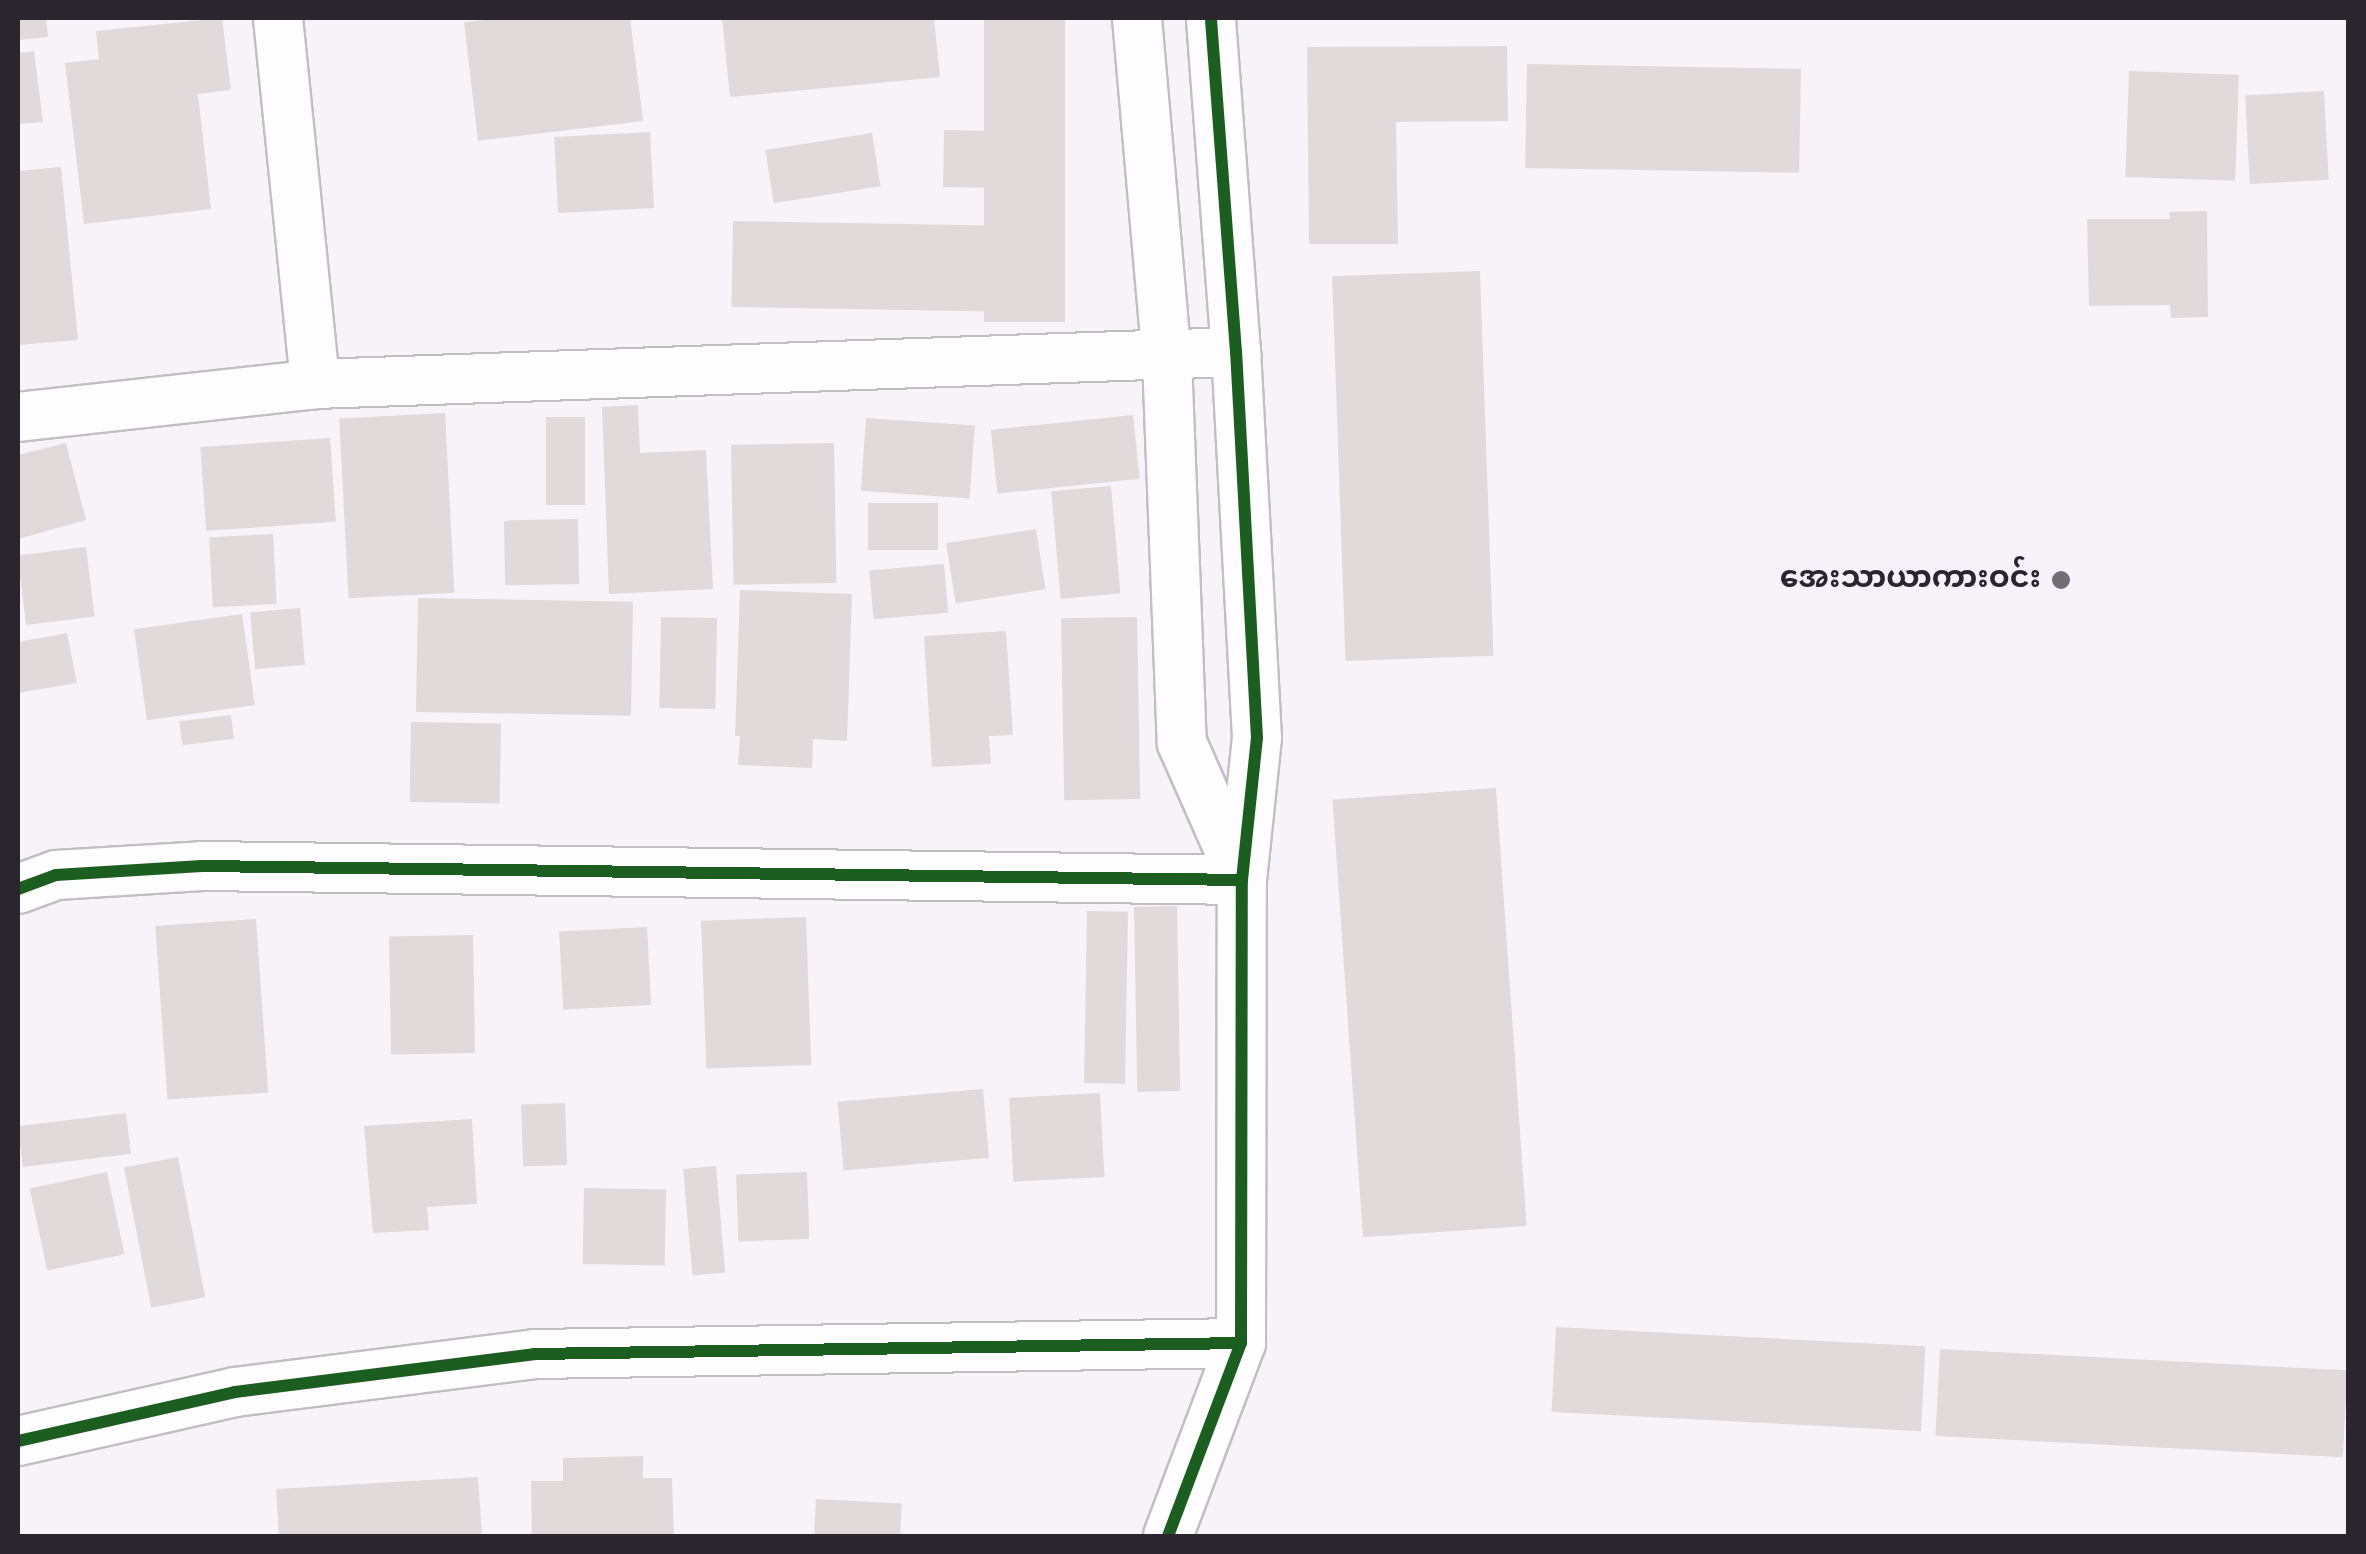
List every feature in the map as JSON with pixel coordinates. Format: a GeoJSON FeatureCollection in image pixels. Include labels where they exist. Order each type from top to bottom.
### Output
{"type":"FeatureCollection","features":[{"type":"Feature","properties":{"kind":"street"},"geometry":{"type":"LineString","coordinates":[[278,18],[315,384]]}},
{"type":"Feature","properties":{"kind":"street"},"geometry":{"type":"LineString","coordinates":[[1138,18],[1167,358],[1182,744],[1242,880]]}},
{"type":"Feature","properties":{"kind":"street"},"geometry":{"type":"LineString","coordinates":[[1168,1536],[1241,1343],[1242,880],[1257,738],[1236,352],[1212,18]]}},
{"type":"Feature","properties":{"kind":"street"},"geometry":{"type":"LineString","coordinates":[[18,418],[315,384],[1167,358],[1236,352]]}},
{"type":"Feature","properties":{"kind":"street"},"geometry":{"type":"LineString","coordinates":[[18,889],[56,876],[202,866],[1242,880]]}},
{"type":"Feature","properties":{"kind":"street"},"geometry":{"type":"LineString","coordinates":[[18,1441],[235,1392],[534,1354],[1241,1343]]}},
{"type":"Feature","properties":{"kind":"building"},"geometry":{"type":"Polygon","coordinates":[[[18,18],[46,18],[48,37],[18,40],[18,18]]]}},
{"type":"Feature","properties":{"kind":"building"},"geometry":{"type":"Polygon","coordinates":[[[222,18],[231,90],[198,94],[211,209],[84,224],[65,63],[99,59],[96,31],[222,18]]]}},
{"type":"Feature","properties":{"kind":"building"},"geometry":{"type":"Polygon","coordinates":[[[630,18],[643,121],[478,141],[464,22],[630,18]]]}},
{"type":"Feature","properties":{"kind":"building"},"geometry":{"type":"Polygon","coordinates":[[[722,18],[934,18],[940,77],[730,97],[722,18]]]}},
{"type":"Feature","properties":{"kind":"building"},"geometry":{"type":"Polygon","coordinates":[[[984,18],[1065,18],[1065,322],[984,322],[984,18]]]}},
{"type":"Feature","properties":{"kind":"building"},"geometry":{"type":"Polygon","coordinates":[[[1507,46],[1508,121],[1396,122],[1398,244],[1309,244],[1307,47],[1507,46]]]}},
{"type":"Feature","properties":{"kind":"building"},"geometry":{"type":"Polygon","coordinates":[[[34,51],[43,122],[18,124],[18,53],[34,51]]]}},
{"type":"Feature","properties":{"kind":"building"},"geometry":{"type":"Polygon","coordinates":[[[1527,64],[1801,69],[1799,173],[1525,168],[1527,64]]]}},
{"type":"Feature","properties":{"kind":"building"},"geometry":{"type":"Polygon","coordinates":[[[2129,71],[2239,75],[2235,181],[2125,177],[2129,71]]]}},
{"type":"Feature","properties":{"kind":"building"},"geometry":{"type":"Polygon","coordinates":[[[2324,91],[2329,180],[2250,184],[2245,95],[2324,91]]]}},
{"type":"Feature","properties":{"kind":"building"},"geometry":{"type":"Polygon","coordinates":[[[944,130],[986,131],[985,188],[943,187],[944,130]]]}},
{"type":"Feature","properties":{"kind":"building"},"geometry":{"type":"Polygon","coordinates":[[[650,132],[654,208],[558,213],[554,137],[650,132]]]}},
{"type":"Feature","properties":{"kind":"building"},"geometry":{"type":"Polygon","coordinates":[[[872,133],[880,186],[774,203],[765,150],[872,133]]]}},
{"type":"Feature","properties":{"kind":"building"},"geometry":{"type":"Polygon","coordinates":[[[61,167],[78,340],[18,345],[18,171],[61,167]]]}},
{"type":"Feature","properties":{"kind":"building"},"geometry":{"type":"Polygon","coordinates":[[[2207,211],[2208,317],[2171,318],[2170,305],[2089,306],[2087,219],[2170,219],[2169,212],[2207,211]]]}},
{"type":"Feature","properties":{"kind":"building"},"geometry":{"type":"Polygon","coordinates":[[[733,221],[1005,226],[1003,312],[731,307],[733,221]]]}},
{"type":"Feature","properties":{"kind":"building"},"geometry":{"type":"Polygon","coordinates":[[[1480,271],[1493,656],[1346,661],[1332,276],[1480,271]]]}},
{"type":"Feature","properties":{"kind":"building"},"geometry":{"type":"Polygon","coordinates":[[[638,405],[640,453],[706,450],[713,589],[609,594],[602,407],[638,405]]]}},
{"type":"Feature","properties":{"kind":"building"},"geometry":{"type":"Polygon","coordinates":[[[445,413],[454,593],[349,598],[339,419],[445,413]]]}},
{"type":"Feature","properties":{"kind":"building"},"geometry":{"type":"Polygon","coordinates":[[[1133,415],[1140,479],[997,494],[991,430],[1133,415]]]}},
{"type":"Feature","properties":{"kind":"building"},"geometry":{"type":"Polygon","coordinates":[[[546,417],[585,417],[585,505],[546,505],[546,417]]]}},
{"type":"Feature","properties":{"kind":"building"},"geometry":{"type":"Polygon","coordinates":[[[866,418],[975,426],[970,498],[861,491],[866,418]]]}},
{"type":"Feature","properties":{"kind":"building"},"geometry":{"type":"Polygon","coordinates":[[[330,438],[336,522],[206,531],[200,447],[330,438]]]}},
{"type":"Feature","properties":{"kind":"building"},"geometry":{"type":"Polygon","coordinates":[[[66,443],[86,520],[18,539],[18,455],[66,443]]]}},
{"type":"Feature","properties":{"kind":"building"},"geometry":{"type":"Polygon","coordinates":[[[834,443],[836,583],[733,585],[731,445],[834,443]]]}},
{"type":"Feature","properties":{"kind":"building"},"geometry":{"type":"Polygon","coordinates":[[[1111,486],[1120,594],[1061,599],[1051,491],[1111,486]]]}},
{"type":"Feature","properties":{"kind":"building"},"geometry":{"type":"Polygon","coordinates":[[[868,503],[938,503],[938,550],[868,550],[868,503]]]}},
{"type":"Feature","properties":{"kind":"building"},"geometry":{"type":"Polygon","coordinates":[[[578,519],[579,584],[505,585],[504,520],[578,519]]]}},
{"type":"Feature","properties":{"kind":"building"},"geometry":{"type":"Polygon","coordinates":[[[1036,529],[1046,589],[956,603],[946,543],[1036,529]]]}},
{"type":"Feature","properties":{"kind":"building"},"geometry":{"type":"Polygon","coordinates":[[[273,534],[277,604],[213,607],[209,537],[273,534]]]}},
{"type":"Feature","properties":{"kind":"building"},"geometry":{"type":"Polygon","coordinates":[[[86,547],[95,616],[26,625],[18,555],[86,547]]]}},
{"type":"Feature","properties":{"kind":"building"},"geometry":{"type":"Polygon","coordinates":[[[944,564],[948,613],[874,619],[869,571],[944,564]]]}},
{"type":"Feature","properties":{"kind":"building"},"geometry":{"type":"Polygon","coordinates":[[[740,590],[852,594],[847,741],[813,739],[812,768],[738,765],[740,736],[735,736],[740,590]]]}},
{"type":"Feature","properties":{"kind":"building"},"geometry":{"type":"Polygon","coordinates":[[[418,598],[633,602],[631,716],[416,712],[418,598]]]}},
{"type":"Feature","properties":{"kind":"building"},"geometry":{"type":"Polygon","coordinates":[[[300,608],[305,665],[255,669],[250,612],[300,608]]]}},
{"type":"Feature","properties":{"kind":"building"},"geometry":{"type":"Polygon","coordinates":[[[242,614],[255,705],[147,720],[134,629],[242,614]]]}},
{"type":"Feature","properties":{"kind":"building"},"geometry":{"type":"Polygon","coordinates":[[[661,617],[717,618],[715,709],[659,708],[661,617]]]}},
{"type":"Feature","properties":{"kind":"building"},"geometry":{"type":"Polygon","coordinates":[[[1137,617],[1140,799],[1064,800],[1061,618],[1137,617]]]}},
{"type":"Feature","properties":{"kind":"building"},"geometry":{"type":"Polygon","coordinates":[[[1006,631],[1013,735],[989,736],[991,764],[932,767],[924,636],[1006,631]]]}},
{"type":"Feature","properties":{"kind":"building"},"geometry":{"type":"Polygon","coordinates":[[[67,633],[77,683],[18,693],[18,642],[67,633]]]}},
{"type":"Feature","properties":{"kind":"building"},"geometry":{"type":"Polygon","coordinates":[[[231,715],[234,739],[182,745],[179,721],[231,715]]]}},
{"type":"Feature","properties":{"kind":"building"},"geometry":{"type":"Polygon","coordinates":[[[411,722],[501,724],[500,804],[410,802],[411,722]]]}},
{"type":"Feature","properties":{"kind":"building"},"geometry":{"type":"Polygon","coordinates":[[[1496,788],[1527,1226],[1363,1237],[1332,799],[1496,788]]]}},
{"type":"Feature","properties":{"kind":"building"},"geometry":{"type":"Polygon","coordinates":[[[1177,906],[1180,1091],[1137,1092],[1134,907],[1177,906]]]}},
{"type":"Feature","properties":{"kind":"building"},"geometry":{"type":"Polygon","coordinates":[[[1087,911],[1128,912],[1125,1084],[1084,1083],[1087,911]]]}},
{"type":"Feature","properties":{"kind":"building"},"geometry":{"type":"Polygon","coordinates":[[[806,917],[811,1065],[706,1069],[701,921],[806,917]]]}},
{"type":"Feature","properties":{"kind":"building"},"geometry":{"type":"Polygon","coordinates":[[[256,919],[268,1093],[167,1100],[155,926],[256,919]]]}},
{"type":"Feature","properties":{"kind":"building"},"geometry":{"type":"Polygon","coordinates":[[[647,927],[651,1005],[563,1009],[559,932],[647,927]]]}},
{"type":"Feature","properties":{"kind":"building"},"geometry":{"type":"Polygon","coordinates":[[[473,935],[475,1053],[391,1054],[389,936],[473,935]]]}},
{"type":"Feature","properties":{"kind":"building"},"geometry":{"type":"Polygon","coordinates":[[[983,1089],[989,1158],[844,1170],[838,1102],[983,1089]]]}},
{"type":"Feature","properties":{"kind":"building"},"geometry":{"type":"Polygon","coordinates":[[[1100,1093],[1104,1177],[1014,1182],[1009,1098],[1100,1093]]]}},
{"type":"Feature","properties":{"kind":"building"},"geometry":{"type":"Polygon","coordinates":[[[565,1103],[567,1165],[523,1166],[521,1105],[565,1103]]]}},
{"type":"Feature","properties":{"kind":"building"},"geometry":{"type":"Polygon","coordinates":[[[126,1113],[131,1154],[23,1167],[18,1126],[126,1113]]]}},
{"type":"Feature","properties":{"kind":"building"},"geometry":{"type":"Polygon","coordinates":[[[472,1119],[477,1204],[427,1207],[429,1230],[373,1233],[364,1126],[472,1119]]]}},
{"type":"Feature","properties":{"kind":"building"},"geometry":{"type":"Polygon","coordinates":[[[178,1157],[205,1297],[151,1308],[124,1167],[178,1157]]]}},
{"type":"Feature","properties":{"kind":"building"},"geometry":{"type":"Polygon","coordinates":[[[716,1166],[725,1273],[692,1275],[683,1169],[716,1166]]]}},
{"type":"Feature","properties":{"kind":"building"},"geometry":{"type":"Polygon","coordinates":[[[107,1172],[124,1254],[47,1271],[30,1188],[107,1172]]]}},
{"type":"Feature","properties":{"kind":"building"},"geometry":{"type":"Polygon","coordinates":[[[807,1172],[809,1239],[738,1241],[736,1174],[807,1172]]]}},
{"type":"Feature","properties":{"kind":"building"},"geometry":{"type":"Polygon","coordinates":[[[584,1188],[666,1189],[665,1265],[583,1264],[584,1188]]]}},
{"type":"Feature","properties":{"kind":"building"},"geometry":{"type":"Polygon","coordinates":[[[1556,1327],[1925,1346],[1921,1431],[1552,1412],[1556,1327]]]}},
{"type":"Feature","properties":{"kind":"building"},"geometry":{"type":"Polygon","coordinates":[[[1940,1349],[2347,1370],[2343,1457],[1935,1436],[1940,1349]]]}},
{"type":"Feature","properties":{"kind":"building"},"geometry":{"type":"Polygon","coordinates":[[[643,1456],[643,1478],[672,1478],[674,1536],[532,1536],[531,1481],[563,1481],[563,1458],[643,1456]]]}},
{"type":"Feature","properties":{"kind":"building"},"geometry":{"type":"Polygon","coordinates":[[[478,1477],[482,1536],[279,1536],[276,1489],[478,1477]]]}},
{"type":"Feature","properties":{"kind":"building"},"geometry":{"type":"Polygon","coordinates":[[[816,1499],[902,1504],[900,1536],[814,1536],[816,1499]]]}},
{"type":"Feature","properties":{"kind":"cycle path"},"geometry":{"type":"LineString","coordinates":[[1168,1536],[1241,1343],[1242,880],[1257,738],[1236,352],[1211,18]]}},
{"type":"Feature","properties":{"kind":"cycle path"},"geometry":{"type":"LineString","coordinates":[[18,889],[56,875],[202,866],[1242,880]]}},
{"type":"Feature","properties":{"kind":"cycle path"},"geometry":{"type":"LineString","coordinates":[[18,1441],[235,1392],[534,1354],[1241,1343]]}},
{"type":"Feature","properties":{"kind":"place","name":"အေးသာယာကားဝင်း"},"geometry":{"type":"Point","coordinates":[2061,580]}}]}
